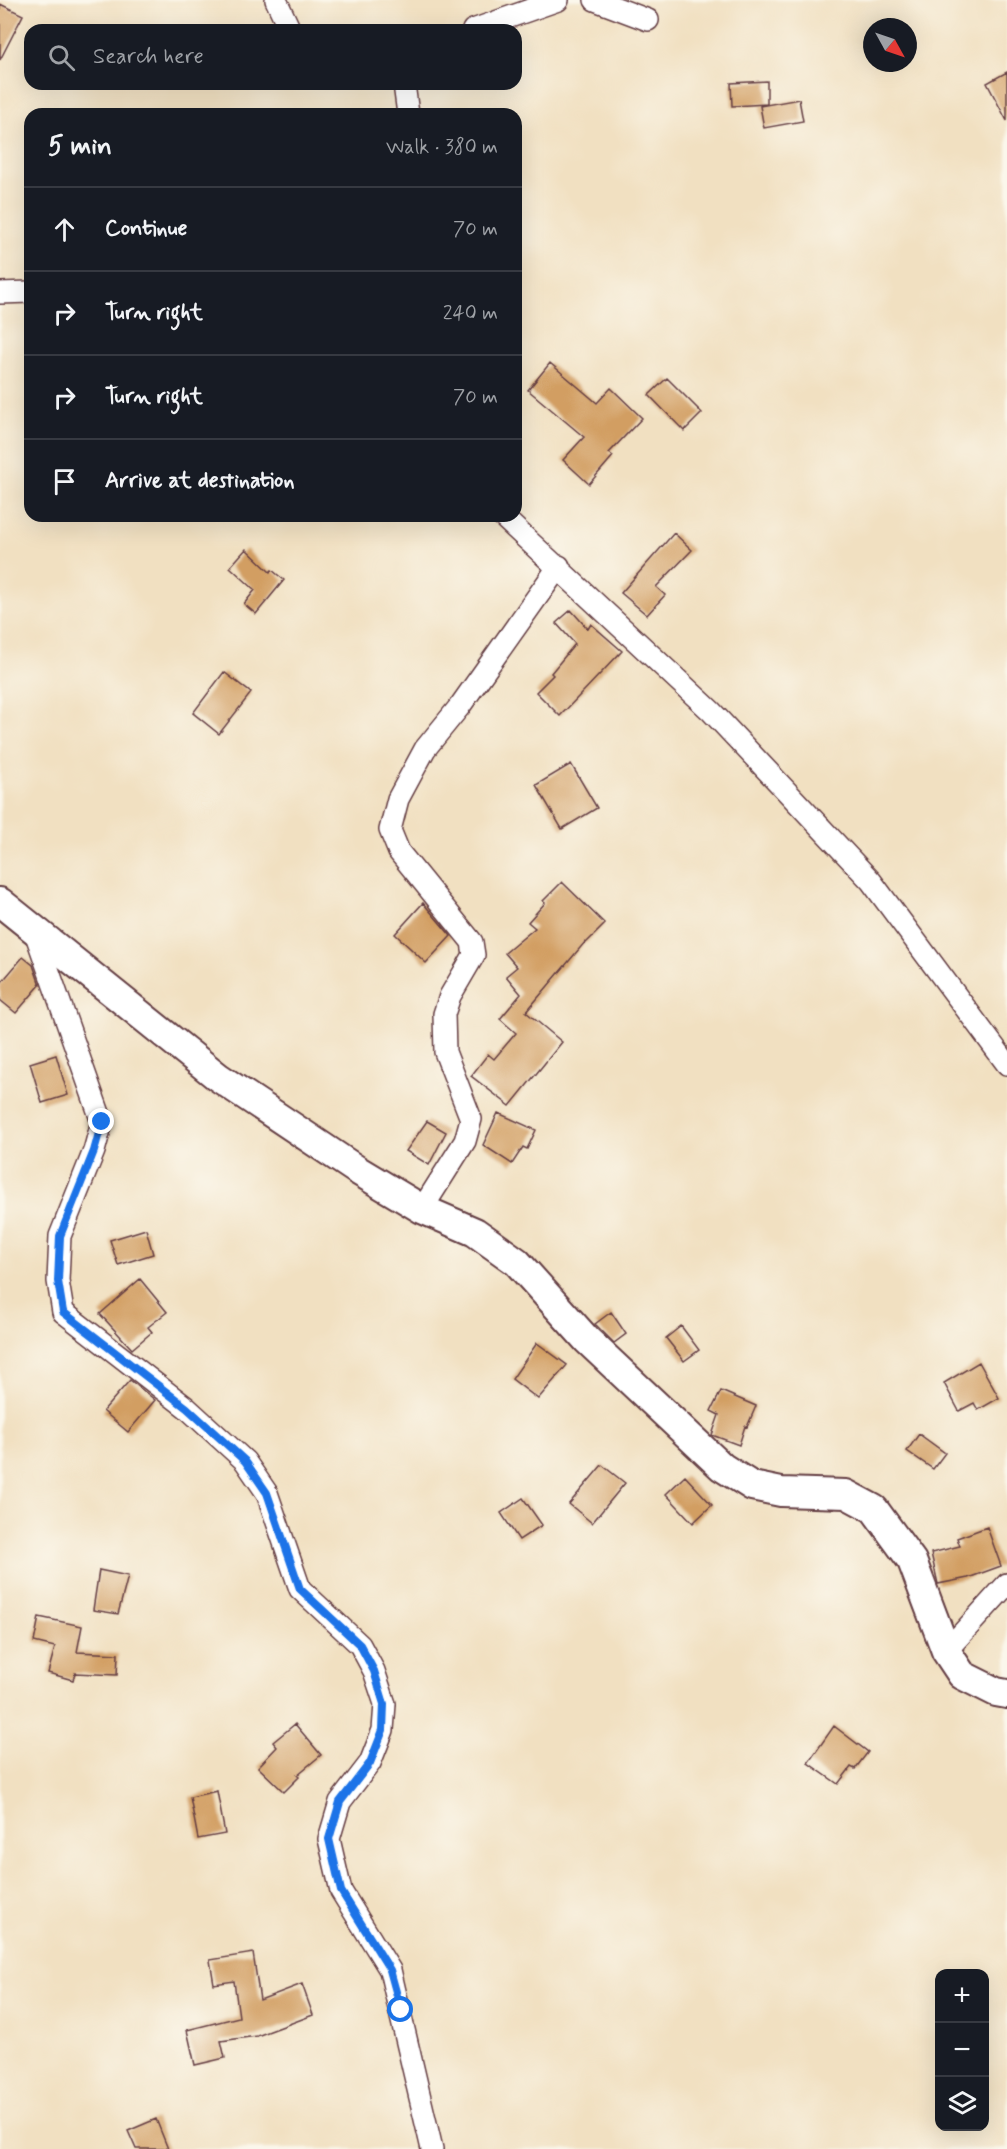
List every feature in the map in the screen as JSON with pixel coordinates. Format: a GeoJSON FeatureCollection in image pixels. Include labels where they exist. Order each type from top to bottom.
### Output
{"type":"FeatureCollection","features":[{"type":"Feature","properties":{"kind":"street"},"geometry":{"type":"LineString","coordinates":[[276,0],[287,24]]}},
{"type":"Feature","properties":{"kind":"street"},"geometry":{"type":"LineString","coordinates":[[490,24],[558,0]]}},
{"type":"Feature","properties":{"kind":"street"},"geometry":{"type":"LineString","coordinates":[[595,0],[648,20]]}},
{"type":"Feature","properties":{"kind":"street"},"geometry":{"type":"LineString","coordinates":[[405,90],[407,108]]}},
{"type":"Feature","properties":{"kind":"street"},"geometry":{"type":"LineString","coordinates":[[0,292],[24,292]]}},
{"type":"Feature","properties":{"kind":"street"},"geometry":{"type":"LineString","coordinates":[[509,522],[559,566],[711,711],[871,881],[1007,1065]]}},
{"type":"Feature","properties":{"kind":"street"},"geometry":{"type":"LineString","coordinates":[[422,1209],[465,1141],[471,1119],[445,1052],[444,1014],[450,996],[474,956],[472,942],[399,852],[390,830],[398,799],[425,749],[460,706],[559,566]]}},
{"type":"Feature","properties":{"kind":"street"},"geometry":{"type":"LineString","coordinates":[[0,902],[34,932],[218,1077],[357,1170],[422,1209],[475,1232],[517,1262],[587,1340],[722,1467],[752,1485],[781,1492],[846,1494],[874,1509],[912,1561],[946,1651],[962,1675],[996,1692],[1007,1694]]}},
{"type":"Feature","properties":{"kind":"street"},"geometry":{"type":"LineString","coordinates":[[34,932],[102,1122],[94,1151],[60,1236],[58,1281],[63,1312],[187,1408],[245,1461],[267,1493],[300,1589],[360,1645],[374,1671],[384,1704],[383,1730],[370,1763],[340,1802],[329,1839],[341,1891],[390,1970],[432,2149]]}},
{"type":"Feature","properties":{"kind":"street"},"geometry":{"type":"LineString","coordinates":[[946,1651],[1007,1584]]}},
{"type":"Feature","properties":{"kind":"building"},"geometry":{"type":"Polygon","coordinates":[[[0,4],[23,15],[0,60],[0,4]]]}},
{"type":"Feature","properties":{"kind":"building"},"geometry":{"type":"Polygon","coordinates":[[[1007,72],[1007,121],[987,83],[1007,72]]]}},
{"type":"Feature","properties":{"kind":"building"},"geometry":{"type":"Polygon","coordinates":[[[767,81],[767,104],[732,106],[731,83],[767,81]]]}},
{"type":"Feature","properties":{"kind":"building"},"geometry":{"type":"Polygon","coordinates":[[[799,99],[803,121],[764,128],[760,106],[799,99]]]}},
{"type":"Feature","properties":{"kind":"building"},"geometry":{"type":"Polygon","coordinates":[[[550,363],[597,403],[611,388],[642,418],[609,453],[613,456],[589,484],[563,460],[584,437],[528,390],[550,363]]]}},
{"type":"Feature","properties":{"kind":"building"},"geometry":{"type":"Polygon","coordinates":[[[667,378],[702,413],[684,431],[649,395],[667,378]]]}},
{"type":"Feature","properties":{"kind":"building"},"geometry":{"type":"Polygon","coordinates":[[[674,533],[692,550],[656,587],[665,595],[647,615],[621,593],[674,533]]]}},
{"type":"Feature","properties":{"kind":"building"},"geometry":{"type":"Polygon","coordinates":[[[246,549],[270,572],[272,570],[284,580],[256,614],[244,604],[255,590],[230,567],[246,549]]]}},
{"type":"Feature","properties":{"kind":"building"},"geometry":{"type":"Polygon","coordinates":[[[571,610],[588,629],[591,624],[622,651],[560,716],[536,692],[553,675],[551,673],[575,644],[556,623],[571,610]]]}},
{"type":"Feature","properties":{"kind":"building"},"geometry":{"type":"Polygon","coordinates":[[[224,672],[251,693],[219,734],[193,713],[224,672]]]}},
{"type":"Feature","properties":{"kind":"building"},"geometry":{"type":"Polygon","coordinates":[[[571,764],[597,808],[562,829],[536,785],[571,764]]]}},
{"type":"Feature","properties":{"kind":"building"},"geometry":{"type":"Polygon","coordinates":[[[562,882],[605,924],[585,942],[526,1012],[562,1042],[510,1106],[471,1076],[488,1054],[494,1059],[516,1033],[500,1019],[521,994],[506,976],[517,967],[505,953],[535,928],[528,922],[545,903],[543,901],[562,882]]]}},
{"type":"Feature","properties":{"kind":"building"},"geometry":{"type":"Polygon","coordinates":[[[423,903],[451,936],[426,963],[395,934],[423,903]]]}},
{"type":"Feature","properties":{"kind":"building"},"geometry":{"type":"Polygon","coordinates":[[[23,957],[33,965],[40,985],[16,1013],[0,1000],[0,984],[23,957]]]}},
{"type":"Feature","properties":{"kind":"building"},"geometry":{"type":"Polygon","coordinates":[[[56,1055],[68,1095],[42,1103],[30,1063],[56,1055]]]}},
{"type":"Feature","properties":{"kind":"building"},"geometry":{"type":"Polygon","coordinates":[[[498,1113],[536,1130],[527,1149],[523,1147],[512,1164],[483,1145],[498,1113]]]}},
{"type":"Feature","properties":{"kind":"building"},"geometry":{"type":"Polygon","coordinates":[[[427,1121],[446,1132],[429,1165],[406,1151],[427,1121]]]}},
{"type":"Feature","properties":{"kind":"building"},"geometry":{"type":"Polygon","coordinates":[[[146,1229],[153,1254],[118,1265],[110,1240],[146,1229]]]}},
{"type":"Feature","properties":{"kind":"building"},"geometry":{"type":"Polygon","coordinates":[[[140,1279],[167,1312],[148,1327],[152,1332],[132,1349],[100,1314],[140,1279]]]}},
{"type":"Feature","properties":{"kind":"building"},"geometry":{"type":"Polygon","coordinates":[[[611,1312],[626,1334],[614,1343],[595,1324],[611,1312]]]}},
{"type":"Feature","properties":{"kind":"building"},"geometry":{"type":"Polygon","coordinates":[[[681,1326],[699,1350],[684,1361],[666,1338],[681,1326]]]}},
{"type":"Feature","properties":{"kind":"building"},"geometry":{"type":"Polygon","coordinates":[[[537,1343],[567,1365],[538,1399],[512,1379],[537,1343]]]}},
{"type":"Feature","properties":{"kind":"building"},"geometry":{"type":"Polygon","coordinates":[[[979,1362],[999,1398],[978,1410],[974,1403],[959,1411],[944,1383],[979,1362]]]}},
{"type":"Feature","properties":{"kind":"building"},"geometry":{"type":"Polygon","coordinates":[[[130,1380],[155,1400],[128,1432],[103,1411],[130,1380]]]}},
{"type":"Feature","properties":{"kind":"building"},"geometry":{"type":"Polygon","coordinates":[[[721,1391],[756,1406],[747,1427],[745,1426],[739,1445],[712,1435],[719,1415],[711,1411],[721,1391]]]}},
{"type":"Feature","properties":{"kind":"building"},"geometry":{"type":"Polygon","coordinates":[[[919,1434],[945,1453],[933,1469],[907,1451],[919,1434]]]}},
{"type":"Feature","properties":{"kind":"building"},"geometry":{"type":"Polygon","coordinates":[[[602,1465],[625,1483],[592,1523],[569,1504],[602,1465]]]}},
{"type":"Feature","properties":{"kind":"building"},"geometry":{"type":"Polygon","coordinates":[[[685,1476],[712,1505],[693,1523],[666,1494],[685,1476]]]}},
{"type":"Feature","properties":{"kind":"building"},"geometry":{"type":"Polygon","coordinates":[[[523,1498],[542,1525],[519,1540],[501,1513],[523,1498]]]}},
{"type":"Feature","properties":{"kind":"building"},"geometry":{"type":"Polygon","coordinates":[[[987,1527],[1001,1566],[968,1578],[938,1584],[931,1553],[960,1546],[957,1538],[987,1527]]]}},
{"type":"Feature","properties":{"kind":"building"},"geometry":{"type":"Polygon","coordinates":[[[99,1570],[128,1576],[118,1614],[93,1610],[99,1570]]]}},
{"type":"Feature","properties":{"kind":"building"},"geometry":{"type":"Polygon","coordinates":[[[39,1617],[82,1626],[77,1652],[118,1654],[117,1675],[75,1673],[73,1680],[48,1673],[55,1647],[34,1642],[39,1617]]]}},
{"type":"Feature","properties":{"kind":"building"},"geometry":{"type":"Polygon","coordinates":[[[295,1724],[321,1755],[297,1775],[299,1777],[284,1792],[258,1767],[277,1747],[273,1742],[295,1724]]]}},
{"type":"Feature","properties":{"kind":"building"},"geometry":{"type":"Polygon","coordinates":[[[834,1726],[868,1752],[855,1769],[851,1767],[838,1784],[808,1763],[834,1726]]]}},
{"type":"Feature","properties":{"kind":"building"},"geometry":{"type":"Polygon","coordinates":[[[217,1791],[225,1834],[198,1839],[190,1797],[217,1791]]]}},
{"type":"Feature","properties":{"kind":"building"},"geometry":{"type":"Polygon","coordinates":[[[253,1953],[260,2000],[302,1984],[313,2015],[257,2036],[221,2041],[225,2058],[195,2065],[187,2030],[239,2017],[234,1981],[214,1984],[210,1960],[253,1953]]]}},
{"type":"Feature","properties":{"kind":"building"},"geometry":{"type":"Polygon","coordinates":[[[156,2119],[168,2149],[136,2149],[128,2131],[156,2119]]]}},
{"type":"Feature","properties":{"kind":"route"},"geometry":{"type":"LineString","coordinates":[[102,1122],[94,1151],[85,1168],[60,1236],[58,1281],[63,1312],[187,1408],[245,1461],[267,1493],[300,1589],[360,1645],[374,1671],[384,1704],[383,1730],[370,1763],[340,1802],[329,1839],[341,1891],[390,1970],[401,2010]]}}]}
